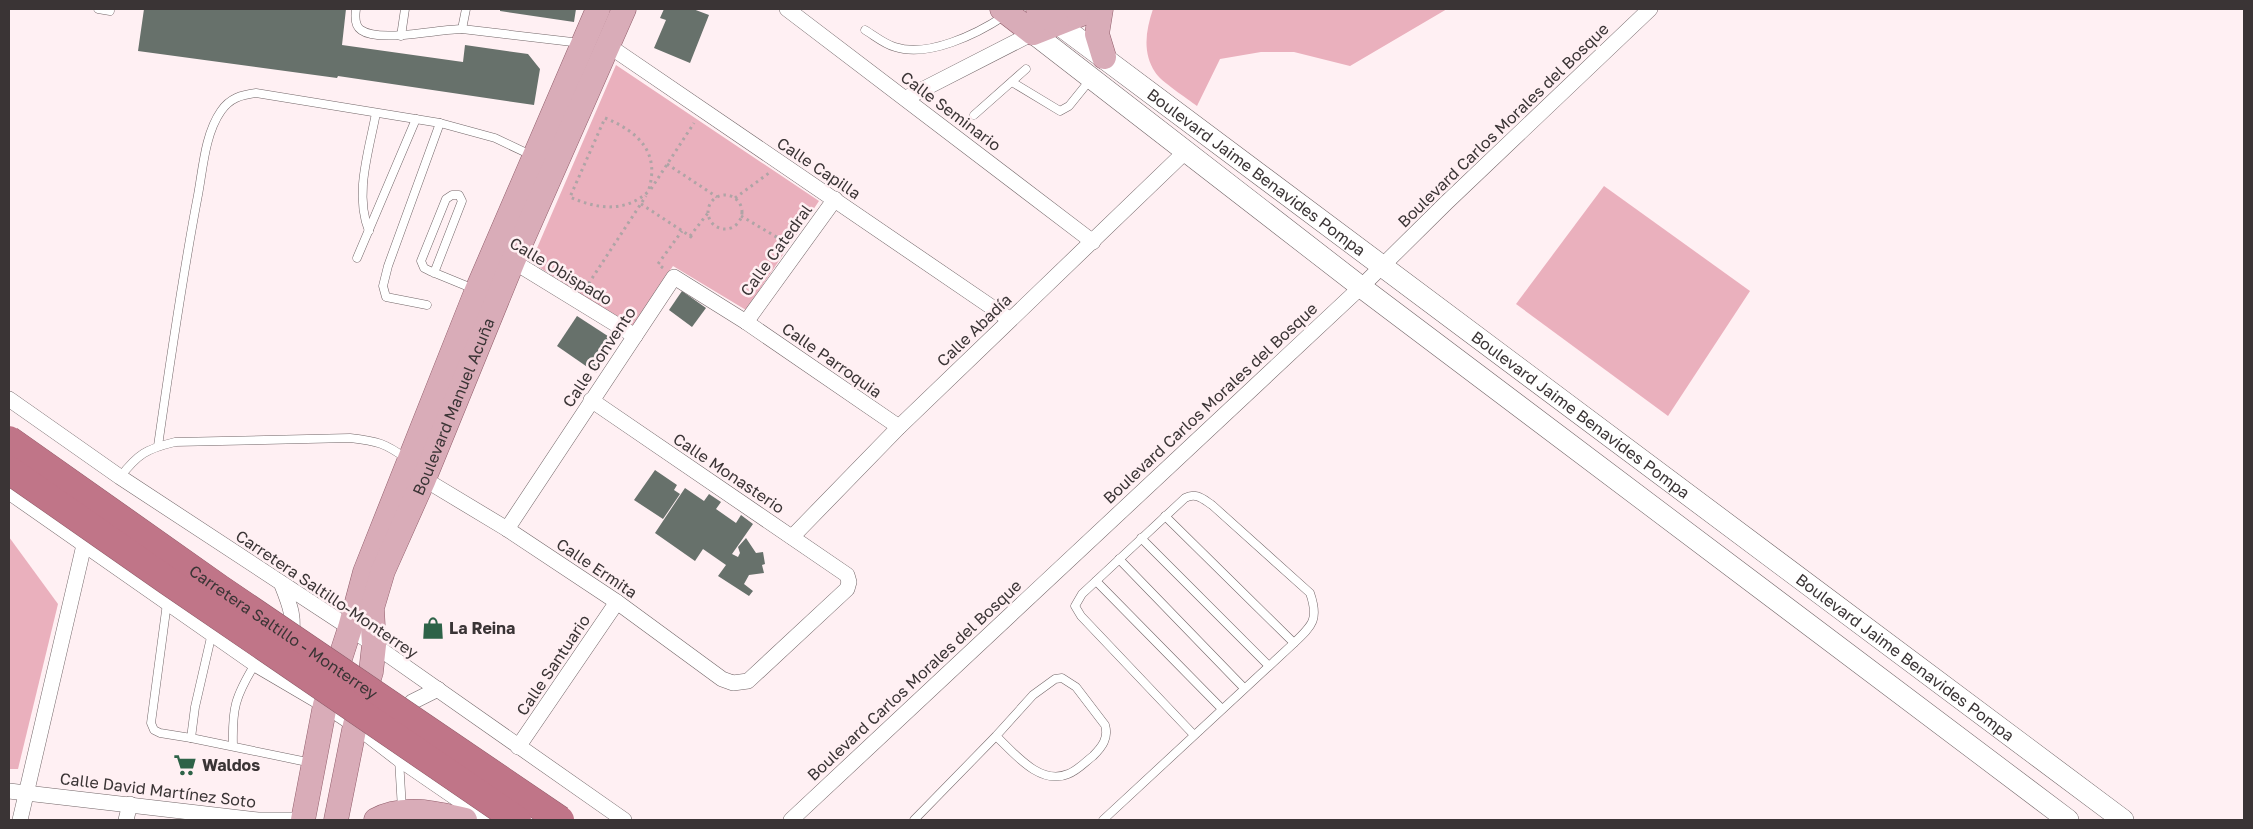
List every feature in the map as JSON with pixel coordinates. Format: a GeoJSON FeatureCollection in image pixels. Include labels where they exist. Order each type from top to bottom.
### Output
{"type":"FeatureCollection","features":[{"type":"Feature","properties":{"kind":"highway","name":"Carretera Saltillo - Monterrey"},"geometry":{"type":"LineString","coordinates":[[9,440],[220,589],[560,820]]}},
{"type":"Feature","properties":{"kind":"highway","name":"Carretera Saltillo - Monterrey"},"geometry":{"type":"LineString","coordinates":[[9,470],[176,587],[517,820]]}},
{"type":"Feature","properties":{"kind":"main road","name":"Boulevard Manuel Acuña"},"geometry":{"type":"LineString","coordinates":[[545,162],[583,44],[598,9]]}},
{"type":"Feature","properties":{"kind":"main road","name":"Boulevard Manuel Acuña"},"geometry":{"type":"LineString","coordinates":[[303,820],[325,705],[350,628],[365,572],[408,460],[488,294],[545,162],[609,46],[624,9]]}},
{"type":"Feature","properties":{"kind":"main road","name":"Boulevard Jaime Benavides Pompa"},"geometry":{"type":"LineString","coordinates":[[1038,9],[1062,17]]}},
{"type":"Feature","properties":{"kind":"main road"},"geometry":{"type":"LineString","coordinates":[[1033,33],[1062,17],[1094,9]]}},
{"type":"Feature","properties":{"kind":"main road"},"geometry":{"type":"LineString","coordinates":[[1100,9],[1097,34],[1104,58]]}},
{"type":"Feature","properties":{"kind":"main road","name":"Boulevard Jaime Benavides Pompa"},"geometry":{"type":"LineString","coordinates":[[1005,11],[1033,33]]}},
{"type":"Feature","properties":{"kind":"main road","name":"Boulevard Manuel Acuña"},"geometry":{"type":"LineString","coordinates":[[336,820],[355,726],[371,672],[374,645],[372,608],[376,591],[424,479],[488,294]]}},
{"type":"Feature","properties":{"kind":"main road"},"geometry":{"type":"LineString","coordinates":[[376,820],[427,812],[465,820]]}},
{"type":"Feature","properties":{"kind":"street","name":"Calle Seminario"},"geometry":{"type":"LineString","coordinates":[[786,9],[906,98],[1093,242]]}},
{"type":"Feature","properties":{"kind":"street","name":"Boulevard Carlos Morales del Bosque"},"geometry":{"type":"LineString","coordinates":[[790,820],[1361,287],[1650,9]]}},
{"type":"Feature","properties":{"kind":"street","name":"Boulevard Jaime Benavides Pompa"},"geometry":{"type":"LineString","coordinates":[[1062,17],[1104,58],[2123,820]]}},
{"type":"Feature","properties":{"kind":"street"},"geometry":{"type":"LineString","coordinates":[[906,98],[1033,33]]}},
{"type":"Feature","properties":{"kind":"street","name":"Boulevard Jaime Benavides Pompa"},"geometry":{"type":"LineString","coordinates":[[1033,33],[1361,287],[2068,820]]}},
{"type":"Feature","properties":{"kind":"street","name":"Calle Capilla"},"geometry":{"type":"LineString","coordinates":[[609,46],[1009,320]]}},
{"type":"Feature","properties":{"kind":"street","name":"Calle Abadía"},"geometry":{"type":"LineString","coordinates":[[792,537],[899,427],[1185,152]]}},
{"type":"Feature","properties":{"kind":"street","name":"Calle Catedral"},"geometry":{"type":"LineString","coordinates":[[746,322],[835,199]]}},
{"type":"Feature","properties":{"kind":"street","name":"Calle Obispado"},"geometry":{"type":"LineString","coordinates":[[504,256],[635,336]]}},
{"type":"Feature","properties":{"kind":"street"},"geometry":{"type":"LineString","coordinates":[[674,277],[746,322]]}},
{"type":"Feature","properties":{"kind":"street","name":"Calle Convento"},"geometry":{"type":"LineString","coordinates":[[507,529],[674,277]]}},
{"type":"Feature","properties":{"kind":"street","name":"Calle Parroquia"},"geometry":{"type":"LineString","coordinates":[[746,322],[899,427]]}},
{"type":"Feature","properties":{"kind":"street","name":"Carretera Saltillo-Monterrey"},"geometry":{"type":"LineString","coordinates":[[9,399],[120,477],[350,628],[624,820]]}},
{"type":"Feature","properties":{"kind":"street","name":"Calle Monasterio"},"geometry":{"type":"LineString","coordinates":[[591,400],[847,575],[849,582],[847,589],[748,681]]}},
{"type":"Feature","properties":{"kind":"street","name":"Calle Ermita"},"geometry":{"type":"LineString","coordinates":[[408,460],[424,479],[507,529],[617,602],[722,679],[733,683],[748,681]]}},
{"type":"Feature","properties":{"kind":"street"},"geometry":{"type":"LineString","coordinates":[[9,492],[255,664],[325,705],[488,820]]}},
{"type":"Feature","properties":{"kind":"street"},"geometry":{"type":"LineString","coordinates":[[20,820],[84,545]]}},
{"type":"Feature","properties":{"kind":"street"},"geometry":{"type":"LineString","coordinates":[[255,664],[272,660],[285,652],[290,643],[293,619],[291,606],[282,585]]}},
{"type":"Feature","properties":{"kind":"street","name":"Calle Santuario"},"geometry":{"type":"LineString","coordinates":[[518,747],[617,602]]}},
{"type":"Feature","properties":{"kind":"street"},"geometry":{"type":"LineString","coordinates":[[399,759],[396,729],[405,708],[412,702],[438,690]]}},
{"type":"Feature","properties":{"kind":"street","name":"Calle David Martínez Soto"},"geometry":{"type":"LineString","coordinates":[[9,790],[258,820],[303,820]]}},
{"type":"Feature","properties":{"kind":"street"},"geometry":{"type":"LineString","coordinates":[[126,820],[130,804]]}},
{"type":"Feature","properties":{"kind":"lane"},"geometry":{"type":"LineString","coordinates":[[98,9],[110,11]]}},
{"type":"Feature","properties":{"kind":"lane"},"geometry":{"type":"LineString","coordinates":[[356,9],[355,17],[360,30],[367,33],[401,36],[446,29],[462,29],[583,44]]}},
{"type":"Feature","properties":{"kind":"lane"},"geometry":{"type":"LineString","coordinates":[[401,36],[405,9]]}},
{"type":"Feature","properties":{"kind":"lane"},"geometry":{"type":"LineString","coordinates":[[462,29],[466,9]]}},
{"type":"Feature","properties":{"kind":"lane"},"geometry":{"type":"LineString","coordinates":[[865,30],[896,48],[918,49],[951,42],[982,30],[1005,11]]}},
{"type":"Feature","properties":{"kind":"lane"},"geometry":{"type":"LineString","coordinates":[[974,115],[1026,69]]}},
{"type":"Feature","properties":{"kind":"lane"},"geometry":{"type":"LineString","coordinates":[[1012,82],[1060,111],[1069,106],[1091,78]]}},
{"type":"Feature","properties":{"kind":"lane"},"geometry":{"type":"LineString","coordinates":[[158,446],[184,267],[208,147],[220,112],[228,102],[241,94],[256,94],[440,124],[495,138],[545,162]]}},
{"type":"Feature","properties":{"kind":"lane"},"geometry":{"type":"LineString","coordinates":[[369,232],[363,214],[362,193],[376,113]]}},
{"type":"Feature","properties":{"kind":"lane"},"geometry":{"type":"LineString","coordinates":[[357,258],[416,120]]}},
{"type":"Feature","properties":{"kind":"lane"},"geometry":{"type":"LineString","coordinates":[[427,305],[386,297],[383,286],[388,266],[440,124]]}},
{"type":"Feature","properties":{"kind":"lane"},"geometry":{"type":"LineString","coordinates":[[434,273],[462,201],[459,195],[452,195],[446,199],[422,257],[422,265],[434,273],[488,294]]}},
{"type":"Feature","properties":{"kind":"lane"},"geometry":{"type":"LineString","coordinates":[[120,477],[135,458],[158,446],[175,442],[350,438],[388,445],[408,460]]}},
{"type":"Feature","properties":{"kind":"lane"},"geometry":{"type":"LineString","coordinates":[[1103,820],[1313,623],[1315,614],[1310,593],[1201,497],[1193,495],[1185,498],[1141,538],[1078,598],[1075,606],[1194,734]]}},
{"type":"Feature","properties":{"kind":"lane"},"geometry":{"type":"LineString","coordinates":[[1165,516],[1294,642]]}},
{"type":"Feature","properties":{"kind":"lane"},"geometry":{"type":"LineString","coordinates":[[1141,538],[1269,666]]}},
{"type":"Feature","properties":{"kind":"lane"},"geometry":{"type":"LineString","coordinates":[[1119,560],[1244,688]]}},
{"type":"Feature","properties":{"kind":"lane"},"geometry":{"type":"LineString","coordinates":[[1096,581],[1222,709]]}},
{"type":"Feature","properties":{"kind":"lane"},"geometry":{"type":"LineString","coordinates":[[167,603],[152,726],[160,733],[314,763]]}},
{"type":"Feature","properties":{"kind":"lane"},"geometry":{"type":"LineString","coordinates":[[191,738],[195,707],[212,633]]}},
{"type":"Feature","properties":{"kind":"lane"},"geometry":{"type":"LineString","coordinates":[[233,746],[235,702],[239,690],[255,664]]}},
{"type":"Feature","properties":{"kind":"lane"},"geometry":{"type":"LineString","coordinates":[[914,820],[1033,695],[1047,684],[1062,678],[1076,687],[1105,725],[1107,732],[1102,746],[1075,770],[1068,774],[1053,777],[1033,769],[996,736]]}},
{"type":"Feature","properties":{"kind":"lane"},"geometry":{"type":"LineString","coordinates":[[399,759],[402,816]]}},
{"type":"Feature","properties":{"kind":"path"},"geometry":{"type":"LineString","coordinates":[[577,300],[703,110]]}},
{"type":"Feature","properties":{"kind":"path"},"geometry":{"type":"LineString","coordinates":[[604,118],[635,136],[647,149],[653,166],[652,182],[648,192],[632,203],[612,208],[594,207],[570,197],[604,118]]}},
{"type":"Feature","properties":{"kind":"path"},"geometry":{"type":"LineString","coordinates":[[735,198],[781,163]]}},
{"type":"Feature","properties":{"kind":"path"},"geometry":{"type":"LineString","coordinates":[[667,164],[717,197]]}},
{"type":"Feature","properties":{"kind":"path"},"geometry":{"type":"LineString","coordinates":[[690,236],[708,213],[711,202],[717,197],[725,195],[735,198],[741,207],[741,216],[734,227],[722,229],[713,223],[708,213]]}},
{"type":"Feature","properties":{"kind":"path"},"geometry":{"type":"LineString","coordinates":[[641,204],[696,240]]}},
{"type":"Feature","properties":{"kind":"path"},"geometry":{"type":"LineString","coordinates":[[741,216],[798,250]]}},
{"type":"Feature","properties":{"kind":"path"},"geometry":{"type":"LineString","coordinates":[[674,277],[658,264],[682,231]]}},
{"type":"Feature","properties":{"kind":"shaded area"},"geometry":{"type":"Polygon","coordinates":[[[1153,9],[1447,9],[1350,66],[1294,52],[1261,52],[1220,59],[1197,106],[1162,80],[1151,64],[1146,41],[1153,9]]]}},
{"type":"Feature","properties":{"kind":"shaded area"},"geometry":{"type":"Polygon","coordinates":[[[616,65],[819,201],[746,310],[673,266],[632,327],[531,262],[616,65]]]}},
{"type":"Feature","properties":{"kind":"shaded area"},"geometry":{"type":"Polygon","coordinates":[[[1604,186],[1750,291],[1668,416],[1516,304],[1604,186]]]}},
{"type":"Feature","properties":{"kind":"shaded area"},"geometry":{"type":"Polygon","coordinates":[[[9,537],[58,604],[18,769],[9,769],[9,537]]]}},
{"type":"Feature","properties":{"kind":"building"},"geometry":{"type":"Polygon","coordinates":[[[144,9],[346,9],[342,45],[463,62],[465,45],[528,54],[540,69],[534,105],[338,76],[337,78],[138,51],[144,9]]]}},
{"type":"Feature","properties":{"kind":"building"},"geometry":{"type":"Polygon","coordinates":[[[500,9],[576,9],[574,22],[500,11],[500,9]]]}},
{"type":"Feature","properties":{"kind":"building"},"geometry":{"type":"Polygon","coordinates":[[[664,9],[693,9],[709,15],[690,63],[654,48],[666,20],[660,18],[664,9]]]}},
{"type":"Feature","properties":{"kind":"building"},"geometry":{"type":"Polygon","coordinates":[[[682,291],[706,308],[692,327],[669,310],[682,291]]]}},
{"type":"Feature","properties":{"kind":"building"},"geometry":{"type":"Polygon","coordinates":[[[577,316],[617,342],[596,373],[557,346],[577,316]]]}},
{"type":"Feature","properties":{"kind":"building"},"geometry":{"type":"Polygon","coordinates":[[[655,470],[677,485],[674,490],[680,494],[663,519],[634,500],[655,470]]]}},
{"type":"Feature","properties":{"kind":"building"},"geometry":{"type":"Polygon","coordinates":[[[685,488],[704,501],[709,494],[721,502],[716,509],[736,523],[741,515],[753,524],[732,554],[738,557],[740,553],[738,547],[746,538],[756,553],[763,552],[765,564],[762,565],[764,573],[749,575],[744,584],[753,591],[749,596],[718,576],[726,565],[703,549],[695,561],[655,533],[685,488]]]}},
{"type":"Feature","properties":{"kind":"place","name":"La Reina"},"geometry":{"type":"Point","coordinates":[433,628]}},
{"type":"Feature","properties":{"kind":"place","name":"Waldos"},"geometry":{"type":"Point","coordinates":[185,765]}}]}
